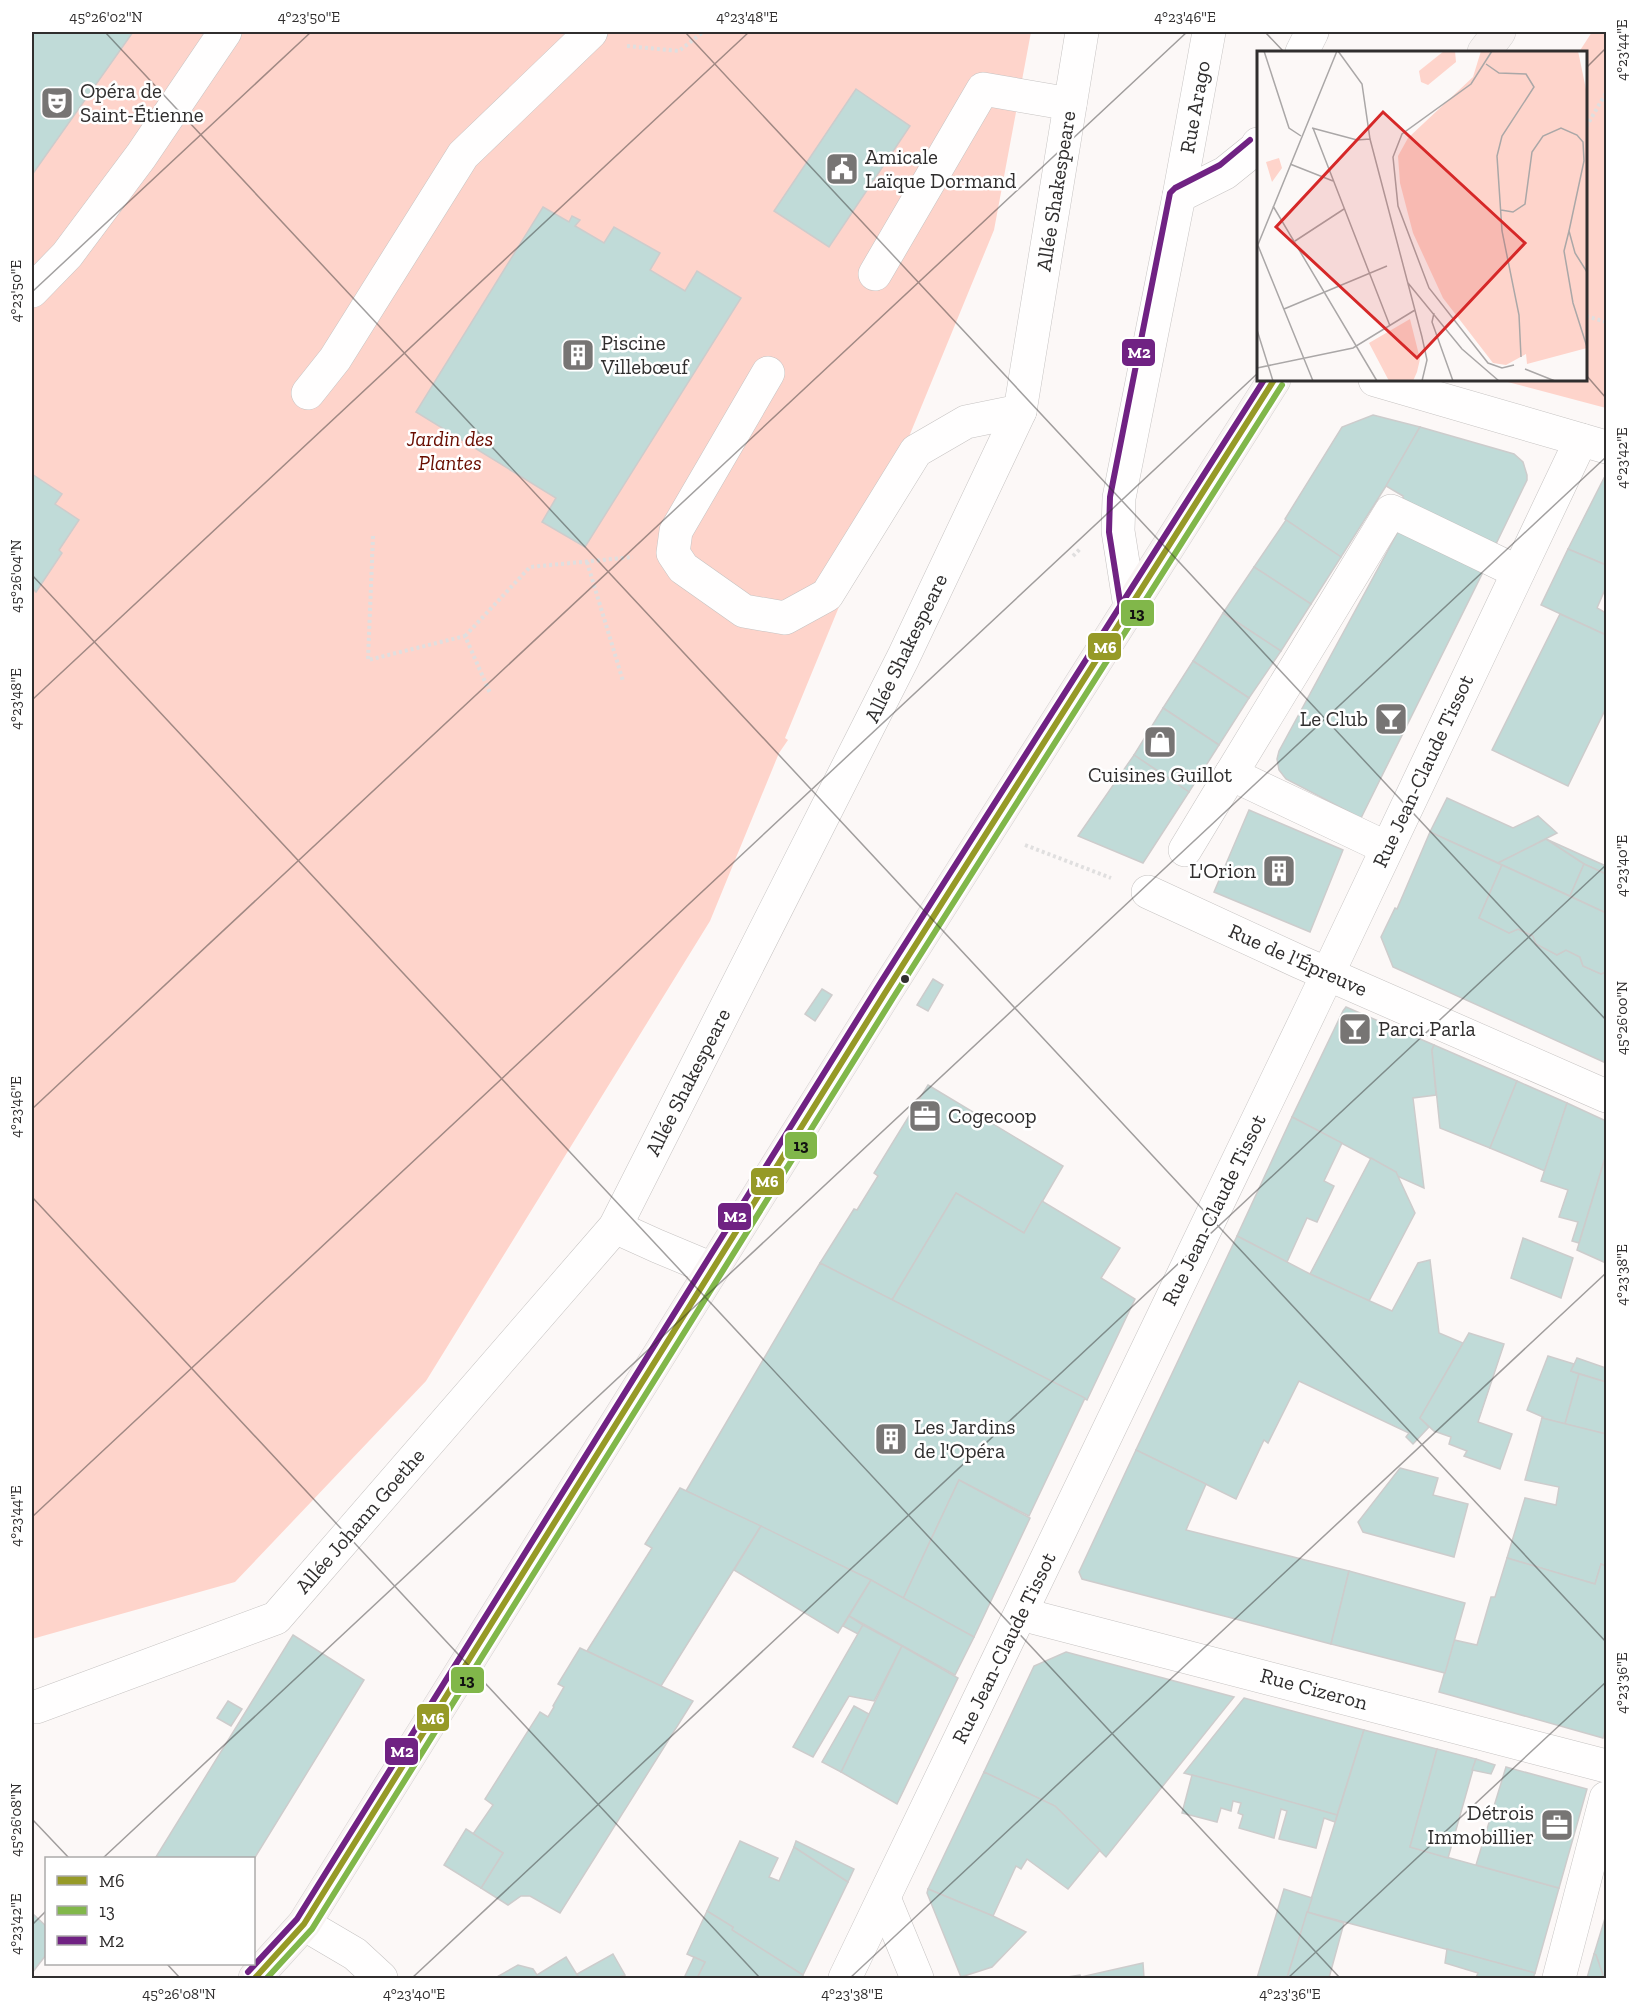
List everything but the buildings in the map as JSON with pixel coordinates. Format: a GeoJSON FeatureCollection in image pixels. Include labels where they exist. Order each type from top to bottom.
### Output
{"type":"FeatureCollection","features":[{"type":"Feature","properties":{"kind":"main road"},"geometry":{"type":"LineString","coordinates":[[1485,51],[1499,32]]}},
{"type":"Feature","properties":{"kind":"main road"},"geometry":{"type":"LineString","coordinates":[[255,1978],[304,1924],[885,993],[1273,381]]}},
{"type":"Feature","properties":{"kind":"street"},"geometry":{"type":"LineString","coordinates":[[32,291],[67,255],[141,156],[225,32]]}},
{"type":"Feature","properties":{"kind":"street","name":"Allée Shakespeare"},"geometry":{"type":"LineString","coordinates":[[615,1227],[903,658],[1020,411],[1082,32]]}},
{"type":"Feature","properties":{"kind":"street","name":"Rue Arago"},"geometry":{"type":"LineString","coordinates":[[1130,607],[1118,531],[1119,498],[1209,32]]}},
{"type":"Feature","properties":{"kind":"street"},"geometry":{"type":"LineString","coordinates":[[1302,51],[1312,32]]}},
{"type":"Feature","properties":{"kind":"street"},"geometry":{"type":"LineString","coordinates":[[308,393],[335,359],[463,156],[604,38]]}},
{"type":"Feature","properties":{"kind":"street"},"geometry":{"type":"LineString","coordinates":[[875,274],[983,89],[1070,104]]}},
{"type":"Feature","properties":{"kind":"street"},"geometry":{"type":"LineString","coordinates":[[1179,196],[1225,173],[1257,146]]}},
{"type":"Feature","properties":{"kind":"street"},"geometry":{"type":"LineString","coordinates":[[768,373],[676,531],[673,553],[683,568],[744,611],[785,618],[827,595],[916,451],[966,422],[1020,411]]}},
{"type":"Feature","properties":{"kind":"street"},"geometry":{"type":"LineString","coordinates":[[1378,381],[1594,444]]}},
{"type":"Feature","properties":{"kind":"street","name":"Rue Jean-Claude Tissot"},"geometry":{"type":"LineString","coordinates":[[845,1978],[1518,572],[1594,444]]}},
{"type":"Feature","properties":{"kind":"street"},"geometry":{"type":"LineString","coordinates":[[1185,850],[1391,511],[1518,572]]}},
{"type":"Feature","properties":{"kind":"street"},"geometry":{"type":"LineString","coordinates":[[1231,774],[1387,848]]}},
{"type":"Feature","properties":{"kind":"street","name":"Rue de l'Épreuve"},"geometry":{"type":"LineString","coordinates":[[1148,892],[1606,1096]]}},
{"type":"Feature","properties":{"kind":"street"},"geometry":{"type":"LineString","coordinates":[[615,1227],[712,1269]]}},
{"type":"Feature","properties":{"kind":"street","name":"Allée Johann Goethe"},"geometry":{"type":"LineString","coordinates":[[32,1706],[36,1707],[276,1618],[615,1227]]}},
{"type":"Feature","properties":{"kind":"street","name":"Rue Cizeron"},"geometry":{"type":"LineString","coordinates":[[1021,1614],[1606,1766]]}},
{"type":"Feature","properties":{"kind":"street"},"geometry":{"type":"LineString","coordinates":[[1559,1978],[1606,1798]]}},
{"type":"Feature","properties":{"kind":"street"},"geometry":{"type":"LineString","coordinates":[[884,1898],[917,1978]]}},
{"type":"Feature","properties":{"kind":"street"},"geometry":{"type":"LineString","coordinates":[[304,1924],[355,1954],[381,1978]]}},
{"type":"Feature","properties":{"kind":"path"},"geometry":{"type":"LineString","coordinates":[[604,38],[679,51],[703,32]]}},
{"type":"Feature","properties":{"kind":"path"},"geometry":{"type":"LineString","coordinates":[[1587,125],[1606,93]]}},
{"type":"Feature","properties":{"kind":"path"},"geometry":{"type":"LineString","coordinates":[[1587,316],[1606,322]]}},
{"type":"Feature","properties":{"kind":"path"},"geometry":{"type":"LineString","coordinates":[[373,536],[368,660],[465,636],[530,567],[673,553]]}},
{"type":"Feature","properties":{"kind":"path"},"geometry":{"type":"LineString","coordinates":[[587,562],[623,681]]}},
{"type":"Feature","properties":{"kind":"path"},"geometry":{"type":"LineString","coordinates":[[465,636],[490,693]]}},
{"type":"Feature","properties":{"kind":"path"},"geometry":{"type":"LineString","coordinates":[[987,831],[1148,892]]}},
{"type":"Feature","properties":{"kind":"green space","name":"Jardin des Plantes"},"geometry":{"type":"Polygon","coordinates":[[[32,32],[1031,32],[994,230],[785,738],[788,740],[779,753],[710,921],[426,1381],[235,1582],[32,1639],[32,32]]]}},
{"type":"Feature","properties":{"kind":"green space"},"geometry":{"type":"Polygon","coordinates":[[[1592,32],[1606,32],[1606,408],[1504,381],[1587,381],[1587,51],[1580,51],[1592,32]]]}},
{"type":"Feature","properties":{"kind":"transit line","name":"M2"},"geometry":{"type":"LineString","coordinates":[[1121,608],[1109,532],[1110,497],[1170,193],[1175,188],[1220,165],[1250,140]]}},
{"type":"Feature","properties":{"kind":"transit line","name":"M2"},"geometry":{"type":"LineString","coordinates":[[255,1964],[297,1919],[877,988],[1263,381]]}},
{"type":"Feature","properties":{"kind":"transit line","name":"M6"},"geometry":{"type":"LineString","coordinates":[[255,1978],[304,1924],[885,993],[1273,381]]}},
{"type":"Feature","properties":{"kind":"transit line","name":"13"},"geometry":{"type":"LineString","coordinates":[[267,1978],[312,1929],[893,998],[1282,385]]}},
{"type":"Feature","properties":{"kind":"transit line","name":"M2"},"geometry":{"type":"LineString","coordinates":[[248,1972],[254,1965]]}},
{"type":"Feature","properties":{"kind":"place","name":"Opéra de Saint-Étienne"},"geometry":{"type":"Point","coordinates":[57,103]}},
{"type":"Feature","properties":{"kind":"place","name":"Amicale Laïque Dormand"},"geometry":{"type":"Point","coordinates":[842,169]}},
{"type":"Feature","properties":{"kind":"place","name":"Piscine Villebœuf"},"geometry":{"type":"Point","coordinates":[578,355]}},
{"type":"Feature","properties":{"kind":"place","name":"Le Club"},"geometry":{"type":"Point","coordinates":[1391,719]}},
{"type":"Feature","properties":{"kind":"place","name":"Cuisines Guillot"},"geometry":{"type":"Point","coordinates":[1160,742]}},
{"type":"Feature","properties":{"kind":"place","name":"L'Orion"},"geometry":{"type":"Point","coordinates":[1279,871]}},
{"type":"Feature","properties":{"kind":"place","name":"Parci Parla"},"geometry":{"type":"Point","coordinates":[1355,1029]}},
{"type":"Feature","properties":{"kind":"place","name":"Cogecoop"},"geometry":{"type":"Point","coordinates":[925,1116]}},
{"type":"Feature","properties":{"kind":"place","name":"Les Jardins de l'Opéra"},"geometry":{"type":"Point","coordinates":[891,1439]}},
{"type":"Feature","properties":{"kind":"place","name":"Détrois Immobillier"},"geometry":{"type":"Point","coordinates":[1557,1825]}}]}
